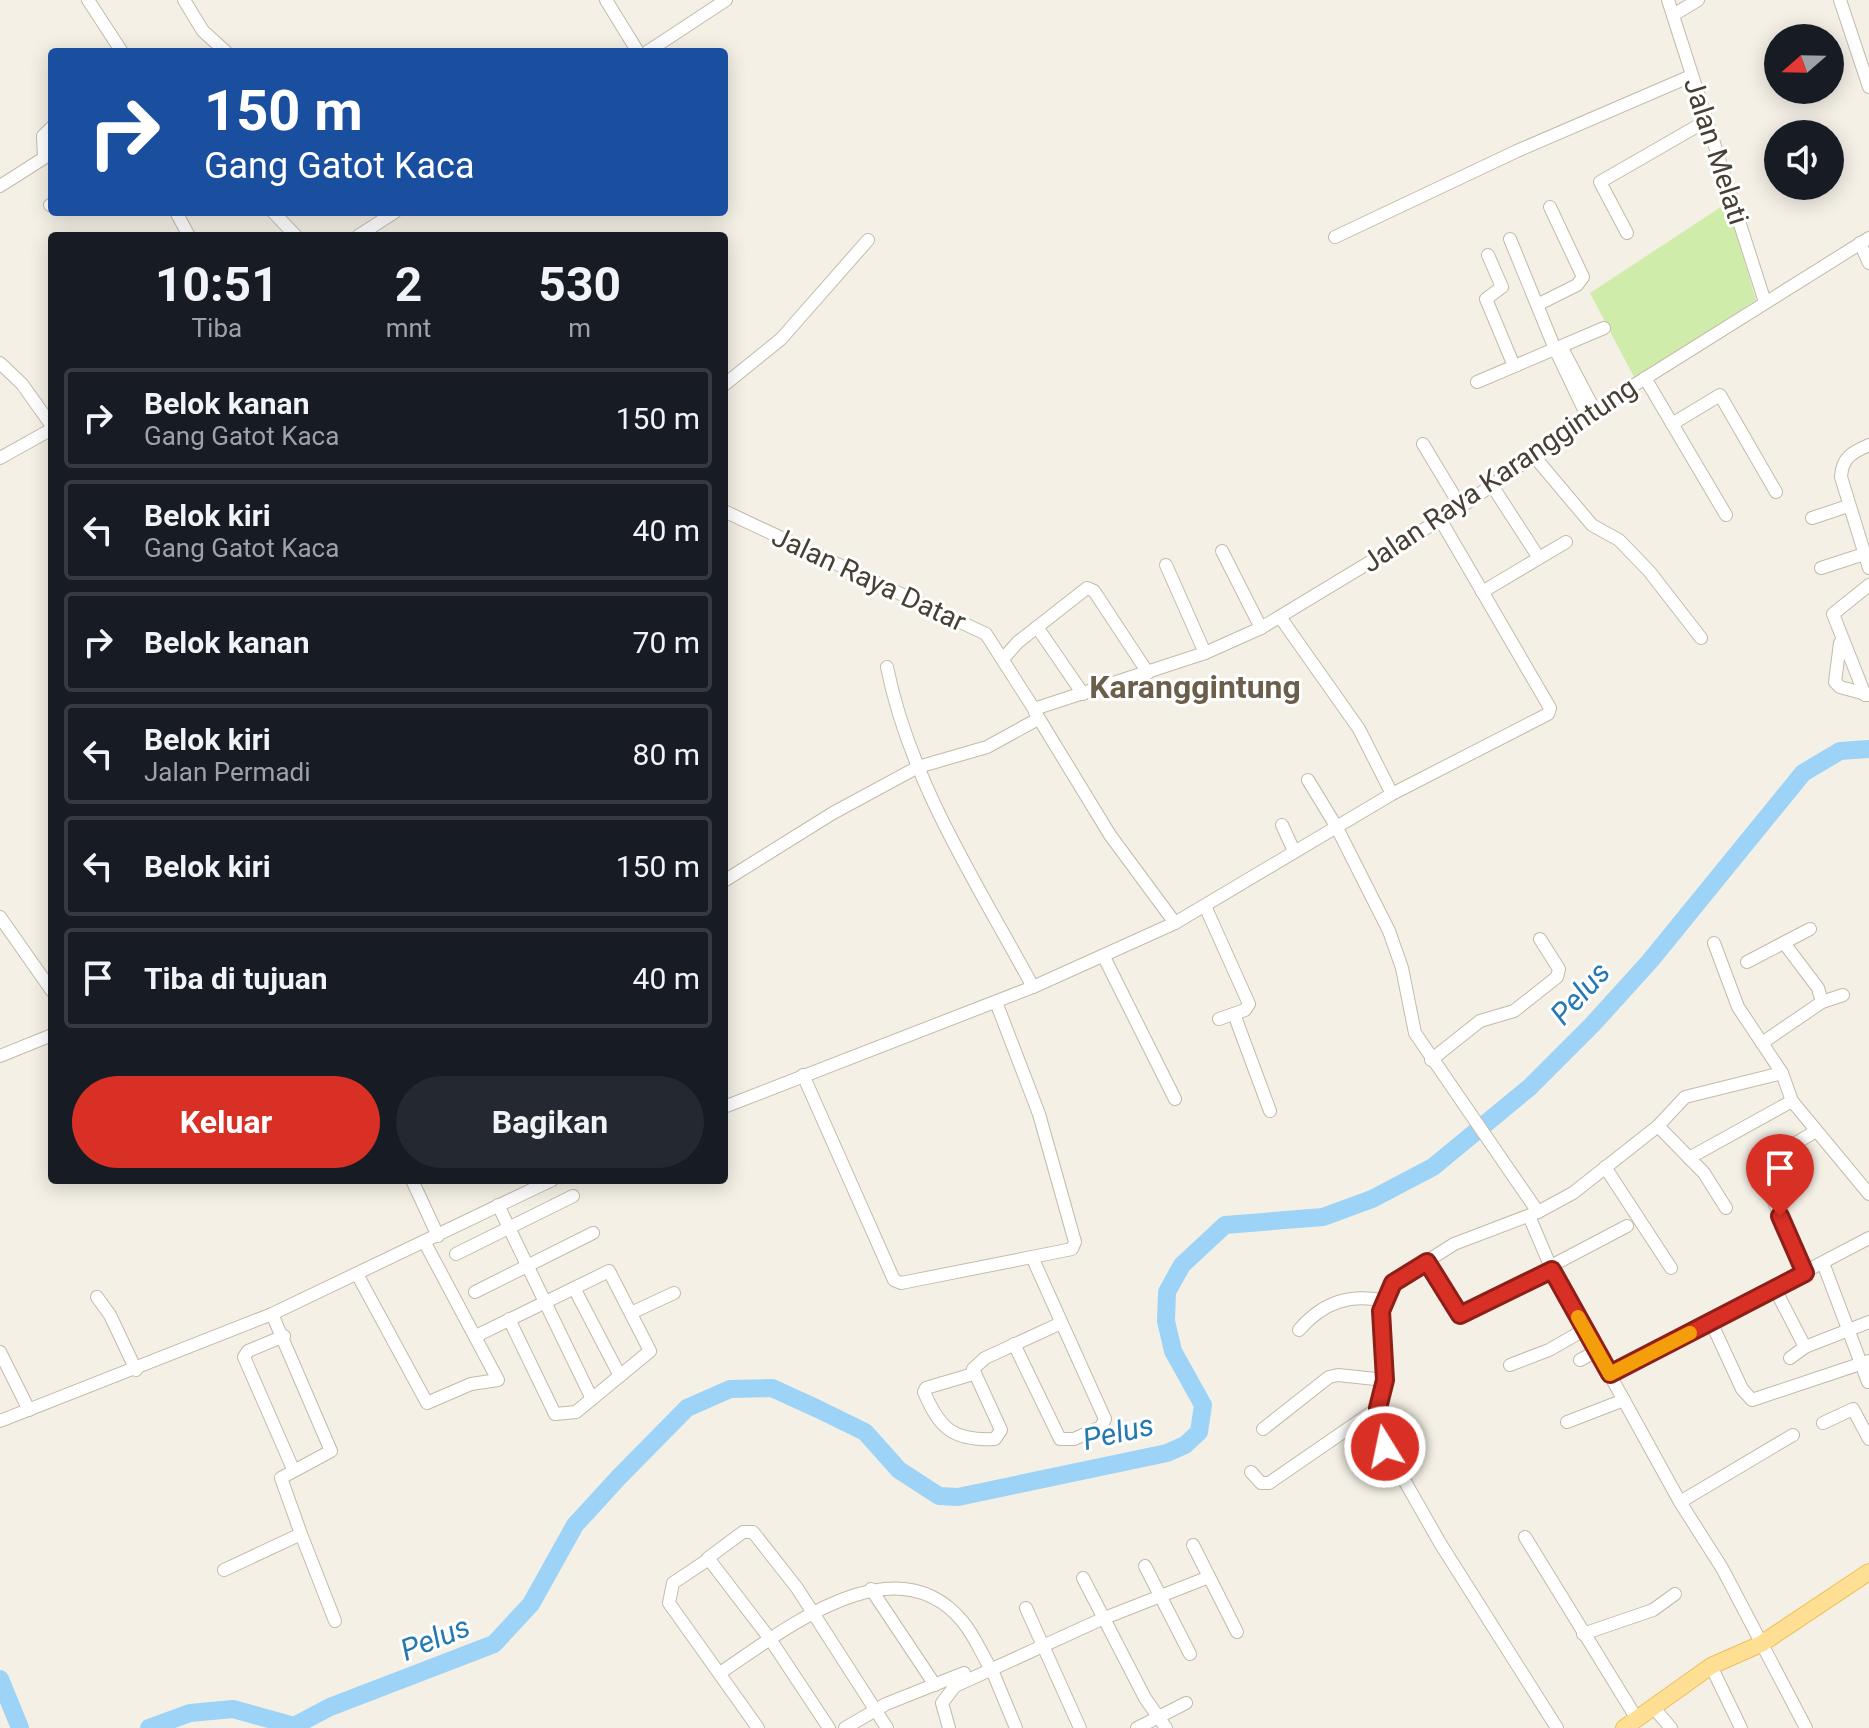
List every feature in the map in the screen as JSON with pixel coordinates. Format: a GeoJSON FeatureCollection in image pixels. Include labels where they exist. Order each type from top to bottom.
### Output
{"type":"FeatureCollection","features":[{"type":"Feature","properties":{"kind":"main road"},"geometry":{"type":"LineString","coordinates":[[1630,1723],[1711,1666],[1761,1644],[1869,1572]]}},
{"type":"Feature","properties":{"kind":"street"},"geometry":{"type":"LineString","coordinates":[[88,0],[119,48]]}},
{"type":"Feature","properties":{"kind":"street"},"geometry":{"type":"LineString","coordinates":[[184,0],[203,31],[222,48]]}},
{"type":"Feature","properties":{"kind":"street"},"geometry":{"type":"LineString","coordinates":[[606,0],[636,48]]}},
{"type":"Feature","properties":{"kind":"street"},"geometry":{"type":"LineString","coordinates":[[653,48],[726,0]]}},
{"type":"Feature","properties":{"kind":"street","name":"Jalan Melati"},"geometry":{"type":"LineString","coordinates":[[1668,0],[1765,302]]}},
{"type":"Feature","properties":{"kind":"street"},"geometry":{"type":"LineString","coordinates":[[1673,15],[1698,0]]}},
{"type":"Feature","properties":{"kind":"street"},"geometry":{"type":"LineString","coordinates":[[1840,0],[1869,87]]}},
{"type":"Feature","properties":{"kind":"street"},"geometry":{"type":"LineString","coordinates":[[1855,46],[1869,41]]}},
{"type":"Feature","properties":{"kind":"street"},"geometry":{"type":"LineString","coordinates":[[1335,237],[1517,151],[1691,76]]}},
{"type":"Feature","properties":{"kind":"street"},"geometry":{"type":"LineString","coordinates":[[1627,233],[1600,182],[1706,121]]}},
{"type":"Feature","properties":{"kind":"street"},"geometry":{"type":"LineString","coordinates":[[0,186],[44,158],[43,136],[48,131]]}},
{"type":"Feature","properties":{"kind":"street"},"geometry":{"type":"LineString","coordinates":[[1539,304],[1577,285],[1583,277],[1550,207]]}},
{"type":"Feature","properties":{"kind":"street"},"geometry":{"type":"LineString","coordinates":[[277,216],[292,232]]}},
{"type":"Feature","properties":{"kind":"street"},"geometry":{"type":"LineString","coordinates":[[364,232],[389,216]]}},
{"type":"Feature","properties":{"kind":"street"},"geometry":{"type":"LineString","coordinates":[[1510,239],[1556,345],[1591,414]]}},
{"type":"Feature","properties":{"kind":"street"},"geometry":{"type":"LineString","coordinates":[[728,382],[781,339],[868,240]]}},
{"type":"Feature","properties":{"kind":"street"},"geometry":{"type":"LineString","coordinates":[[1864,240],[1869,263]]}},
{"type":"Feature","properties":{"kind":"street","name":"Jalan Raya Karanggintung"},"geometry":{"type":"LineString","coordinates":[[728,879],[833,813],[918,767],[987,747],[1036,714],[1083,694],[1205,653],[1261,628],[1461,507],[1645,378],[1864,240]]}},
{"type":"Feature","properties":{"kind":"street"},"geometry":{"type":"LineString","coordinates":[[1488,255],[1502,287],[1486,299],[1514,366]]}},
{"type":"Feature","properties":{"kind":"street"},"geometry":{"type":"LineString","coordinates":[[1477,382],[1556,345],[1604,328]]}},
{"type":"Feature","properties":{"kind":"street"},"geometry":{"type":"LineString","coordinates":[[0,363],[22,384],[48,422]]}},
{"type":"Feature","properties":{"kind":"street"},"geometry":{"type":"LineString","coordinates":[[1645,378],[1726,515]]}},
{"type":"Feature","properties":{"kind":"street"},"geometry":{"type":"LineString","coordinates":[[1672,424],[1720,395],[1776,492]]}},
{"type":"Feature","properties":{"kind":"street"},"geometry":{"type":"LineString","coordinates":[[0,458],[48,430]]}},
{"type":"Feature","properties":{"kind":"street"},"geometry":{"type":"LineString","coordinates":[[1423,444],[1461,507]]}},
{"type":"Feature","properties":{"kind":"street"},"geometry":{"type":"LineString","coordinates":[[1869,445],[1851,453],[1843,464],[1841,477],[1869,568]]}},
{"type":"Feature","properties":{"kind":"street"},"geometry":{"type":"LineString","coordinates":[[1533,455],[1592,525],[1619,540],[1649,571],[1701,638]]}},
{"type":"Feature","properties":{"kind":"street"},"geometry":{"type":"LineString","coordinates":[[1491,484],[1539,558]]}},
{"type":"Feature","properties":{"kind":"street"},"geometry":{"type":"LineString","coordinates":[[1812,518],[1848,506]]}},
{"type":"Feature","properties":{"kind":"street","name":"Jalan Raya Datar"},"geometry":{"type":"LineString","coordinates":[[728,513],[986,634],[1003,659]]}},
{"type":"Feature","properties":{"kind":"street"},"geometry":{"type":"LineString","coordinates":[[728,1105],[1104,957],[1175,923],[1392,794],[1548,714],[1550,708],[1440,519]]}},
{"type":"Feature","properties":{"kind":"street"},"geometry":{"type":"LineString","coordinates":[[1482,592],[1566,542]]}},
{"type":"Feature","properties":{"kind":"street"},"geometry":{"type":"LineString","coordinates":[[1222,551],[1261,628]]}},
{"type":"Feature","properties":{"kind":"street"},"geometry":{"type":"LineString","coordinates":[[1821,568],[1864,554]]}},
{"type":"Feature","properties":{"kind":"street"},"geometry":{"type":"LineString","coordinates":[[1166,565],[1205,653]]}},
{"type":"Feature","properties":{"kind":"street"},"geometry":{"type":"LineString","coordinates":[[1148,673],[1090,588],[1081,590],[1003,659],[1110,835],[1175,923]]}},
{"type":"Feature","properties":{"kind":"street"},"geometry":{"type":"LineString","coordinates":[[1867,695],[1841,640],[1833,614],[1868,589]]}},
{"type":"Feature","properties":{"kind":"street"},"geometry":{"type":"LineString","coordinates":[[1280,617],[1359,729],[1392,794]]}},
{"type":"Feature","properties":{"kind":"street"},"geometry":{"type":"LineString","coordinates":[[1037,627],[1083,694]]}},
{"type":"Feature","properties":{"kind":"street"},"geometry":{"type":"LineString","coordinates":[[1841,640],[1835,682],[1867,695]]}},
{"type":"Feature","properties":{"kind":"street"},"geometry":{"type":"LineString","coordinates":[[887,667],[902,726],[918,767],[954,843],[1033,987]]}},
{"type":"Feature","properties":{"kind":"street"},"geometry":{"type":"LineString","coordinates":[[1308,780],[1336,826],[1389,931],[1402,968],[1410,1018],[1431,1060],[1493,1147],[1534,1214],[1551,1268],[1680,1502],[1722,1568],[1806,1728]]}},
{"type":"Feature","properties":{"kind":"street"},"geometry":{"type":"LineString","coordinates":[[1282,825],[1294,851]]}},
{"type":"Feature","properties":{"kind":"street"},"geometry":{"type":"LineString","coordinates":[[1205,906],[1249,1004],[1245,1010],[1219,1019]]}},
{"type":"Feature","properties":{"kind":"street"},"geometry":{"type":"LineString","coordinates":[[0,917],[48,985]]}},
{"type":"Feature","properties":{"kind":"street"},"geometry":{"type":"LineString","coordinates":[[1747,962],[1810,929]]}},
{"type":"Feature","properties":{"kind":"street"},"geometry":{"type":"LineString","coordinates":[[1431,1060],[1480,1021],[1522,1006],[1557,977],[1559,969],[1540,939]]}},
{"type":"Feature","properties":{"kind":"street"},"geometry":{"type":"LineString","coordinates":[[1714,943],[1738,1007],[1782,1073],[1792,1101],[1869,1194]]}},
{"type":"Feature","properties":{"kind":"street"},"geometry":{"type":"LineString","coordinates":[[1784,943],[1802,973],[1814,983],[1822,1002]]}},
{"type":"Feature","properties":{"kind":"street"},"geometry":{"type":"LineString","coordinates":[[1104,957],[1175,1099]]}},
{"type":"Feature","properties":{"kind":"street"},"geometry":{"type":"LineString","coordinates":[[1762,1043],[1822,1002],[1843,995]]}},
{"type":"Feature","properties":{"kind":"street"},"geometry":{"type":"LineString","coordinates":[[803,1075],[894,1280],[901,1283],[1072,1249],[1075,1242],[1039,1114],[996,1002]]}},
{"type":"Feature","properties":{"kind":"street"},"geometry":{"type":"LineString","coordinates":[[1234,1014],[1270,1111]]}},
{"type":"Feature","properties":{"kind":"street"},"geometry":{"type":"LineString","coordinates":[[0,1056],[48,1037]]}},
{"type":"Feature","properties":{"kind":"street"},"geometry":{"type":"LineString","coordinates":[[1557,1728],[1378,1434],[1378,1408],[1385,1380],[1380,1324],[1393,1283],[1454,1244],[1534,1214],[1611,1174],[1662,1129],[1685,1097],[1782,1073]]}},
{"type":"Feature","properties":{"kind":"street"},"geometry":{"type":"LineString","coordinates":[[1689,1158],[1792,1101]]}},
{"type":"Feature","properties":{"kind":"street"},"geometry":{"type":"LineString","coordinates":[[1662,1129],[1704,1173],[1726,1208]]}},
{"type":"Feature","properties":{"kind":"street"},"geometry":{"type":"LineString","coordinates":[[1764,1162],[1816,1131]]}},
{"type":"Feature","properties":{"kind":"street"},"geometry":{"type":"LineString","coordinates":[[1611,1174],[1671,1268]]}},
{"type":"Feature","properties":{"kind":"street"},"geometry":{"type":"LineString","coordinates":[[414,1184],[438,1236]]}},
{"type":"Feature","properties":{"kind":"street"},"geometry":{"type":"LineString","coordinates":[[0,1421],[272,1314],[543,1184]]}},
{"type":"Feature","properties":{"kind":"street"},"geometry":{"type":"LineString","coordinates":[[1768,1188],[1805,1273]]}},
{"type":"Feature","properties":{"kind":"street"},"geometry":{"type":"LineString","coordinates":[[456,1254],[573,1196]]}},
{"type":"Feature","properties":{"kind":"street"},"geometry":{"type":"LineString","coordinates":[[498,1205],[592,1399]]}},
{"type":"Feature","properties":{"kind":"street"},"geometry":{"type":"LineString","coordinates":[[1427,1262],[1460,1315],[1627,1226]]}},
{"type":"Feature","properties":{"kind":"street"},"geometry":{"type":"LineString","coordinates":[[475,1292],[593,1233]]}},
{"type":"Feature","properties":{"kind":"street"},"geometry":{"type":"LineString","coordinates":[[1610,1374],[1869,1238]]}},
{"type":"Feature","properties":{"kind":"street"},"geometry":{"type":"LineString","coordinates":[[357,1274],[427,1403],[471,1384],[498,1380],[425,1243]]}},
{"type":"Feature","properties":{"kind":"street"},"geometry":{"type":"LineString","coordinates":[[1014,1344],[1060,1439],[1074,1439],[1097,1429],[1105,1419],[1059,1324],[1032,1257]]}},
{"type":"Feature","properties":{"kind":"street"},"geometry":{"type":"LineString","coordinates":[[1823,1263],[1865,1362],[1868,1382]]}},
{"type":"Feature","properties":{"kind":"street"},"geometry":{"type":"LineString","coordinates":[[476,1336],[509,1319],[543,1302],[609,1271],[650,1351],[576,1412],[555,1414],[509,1319]]}},
{"type":"Feature","properties":{"kind":"street"},"geometry":{"type":"LineString","coordinates":[[574,1288],[620,1376]]}},
{"type":"Feature","properties":{"kind":"street"},"geometry":{"type":"LineString","coordinates":[[1775,1289],[1805,1347]]}},
{"type":"Feature","properties":{"kind":"street"},"geometry":{"type":"LineString","coordinates":[[631,1313],[674,1293]]}},
{"type":"Feature","properties":{"kind":"street"},"geometry":{"type":"LineString","coordinates":[[97,1297],[110,1315],[136,1370]]}},
{"type":"Feature","properties":{"kind":"street"},"geometry":{"type":"LineString","coordinates":[[1299,1330],[1325,1305],[1362,1298],[1387,1301]]}},
{"type":"Feature","properties":{"kind":"street"},"geometry":{"type":"LineString","coordinates":[[272,1314],[331,1449],[325,1456],[293,1469],[281,1478],[335,1621]]}},
{"type":"Feature","properties":{"kind":"street"},"geometry":{"type":"LineString","coordinates":[[1711,1322],[1742,1389],[1752,1400],[1865,1362]]}},
{"type":"Feature","properties":{"kind":"street"},"geometry":{"type":"LineString","coordinates":[[1790,1358],[1805,1347],[1869,1322]]}},
{"type":"Feature","properties":{"kind":"street"},"geometry":{"type":"LineString","coordinates":[[973,1374],[926,1388],[924,1392],[945,1430],[958,1436],[995,1439],[1001,1430],[973,1374],[975,1366],[985,1358],[1059,1324]]}},
{"type":"Feature","properties":{"kind":"street"},"geometry":{"type":"LineString","coordinates":[[1510,1365],[1549,1350],[1584,1330]]}},
{"type":"Feature","properties":{"kind":"street"},"geometry":{"type":"LineString","coordinates":[[284,1336],[248,1351],[244,1360],[293,1469]]}},
{"type":"Feature","properties":{"kind":"street"},"geometry":{"type":"LineString","coordinates":[[1580,1360],[1597,1351]]}},
{"type":"Feature","properties":{"kind":"street"},"geometry":{"type":"LineString","coordinates":[[0,1352],[29,1410]]}},
{"type":"Feature","properties":{"kind":"street"},"geometry":{"type":"LineString","coordinates":[[1263,1429],[1329,1377],[1338,1375],[1385,1380]]}},
{"type":"Feature","properties":{"kind":"street"},"geometry":{"type":"LineString","coordinates":[[1567,1422],[1624,1400]]}},
{"type":"Feature","properties":{"kind":"street"},"geometry":{"type":"LineString","coordinates":[[1251,1472],[1261,1483],[1269,1483],[1378,1408]]}},
{"type":"Feature","properties":{"kind":"street"},"geometry":{"type":"LineString","coordinates":[[1823,1423],[1849,1410],[1856,1410],[1869,1439]]}},
{"type":"Feature","properties":{"kind":"street"},"geometry":{"type":"LineString","coordinates":[[1680,1502],[1793,1435]]}},
{"type":"Feature","properties":{"kind":"street"},"geometry":{"type":"LineString","coordinates":[[758,1728],[669,1603],[673,1583],[743,1532],[753,1532],[814,1614],[878,1709],[887,1728]]}},
{"type":"Feature","properties":{"kind":"street"},"geometry":{"type":"LineString","coordinates":[[224,1570],[301,1534]]}},
{"type":"Feature","properties":{"kind":"street"},"geometry":{"type":"LineString","coordinates":[[1525,1537],[1583,1634],[1630,1723]]}},
{"type":"Feature","properties":{"kind":"street"},"geometry":{"type":"LineString","coordinates":[[1193,1545],[1237,1632]]}},
{"type":"Feature","properties":{"kind":"street"},"geometry":{"type":"LineString","coordinates":[[709,1559],[770,1639],[829,1728]]}},
{"type":"Feature","properties":{"kind":"street"},"geometry":{"type":"LineString","coordinates":[[1145,1566],[1190,1654]]}},
{"type":"Feature","properties":{"kind":"street"},"geometry":{"type":"LineString","coordinates":[[845,1728],[878,1709],[935,1685],[990,1667],[1209,1577]]}},
{"type":"Feature","properties":{"kind":"street"},"geometry":{"type":"LineString","coordinates":[[1083,1578],[1145,1698],[1163,1722]]}},
{"type":"Feature","properties":{"kind":"street"},"geometry":{"type":"LineString","coordinates":[[720,1673],[770,1639],[855,1593],[899,1588],[937,1601],[963,1623],[990,1667],[1016,1728]]}},
{"type":"Feature","properties":{"kind":"street"},"geometry":{"type":"LineString","coordinates":[[871,1589],[935,1685]]}},
{"type":"Feature","properties":{"kind":"street"},"geometry":{"type":"LineString","coordinates":[[1583,1634],[1653,1610],[1675,1594]]}},
{"type":"Feature","properties":{"kind":"street"},"geometry":{"type":"LineString","coordinates":[[1026,1608],[1080,1728]]}},
{"type":"Feature","properties":{"kind":"street"},"geometry":{"type":"LineString","coordinates":[[1711,1666],[1741,1728]]}},
{"type":"Feature","properties":{"kind":"street"},"geometry":{"type":"LineString","coordinates":[[949,1728],[941,1708],[945,1696],[955,1686],[990,1667]]}},
{"type":"Feature","properties":{"kind":"street"},"geometry":{"type":"LineString","coordinates":[[1145,1698],[1144,1726],[1163,1722],[1186,1703]]}},
{"type":"Feature","properties":{"kind":"street"},"geometry":{"type":"LineString","coordinates":[[1653,1707],[1671,1728]]}},
{"type":"Feature","properties":{"kind":"green space"},"geometry":{"type":"Polygon","coordinates":[[[1727,203],[1756,300],[1635,379],[1590,293],[1727,203]]]}},
{"type":"Feature","properties":{"kind":"waterway","name":"Pelus"},"geometry":{"type":"LineString","coordinates":[[149,1728],[190,1713],[233,1709],[294,1726],[330,1707],[494,1644],[531,1604],[575,1525],[620,1476],[687,1408],[730,1389],[772,1388],[865,1432],[899,1470],[939,1496],[958,1497],[1167,1453],[1185,1445],[1199,1432],[1203,1405],[1173,1351],[1166,1321],[1167,1292],[1182,1265],[1225,1225],[1323,1217],[1372,1199],[1433,1167],[1530,1087],[1592,1025],[1650,961],[1803,773],[1840,751],[1869,749]]}},
{"type":"Feature","properties":{"kind":"waterway","name":"Pelus"},"geometry":{"type":"LineString","coordinates":[[0,1679],[20,1728]]}},
{"type":"Feature","properties":{"kind":"slow traffic"},"geometry":{"type":"LineString","coordinates":[[1578,1317],[1610,1374],[1690,1333]]}},
{"type":"Feature","properties":{"kind":"district","name":"Karanggintung"},"geometry":{"type":"Point","coordinates":[1195,687]}},
{"type":"Feature","properties":{"kind":"route"},"geometry":{"type":"LineString","coordinates":[[1385,1447],[1378,1434],[1378,1408],[1385,1380],[1381,1311],[1393,1283],[1427,1262],[1460,1315],[1552,1270],[1610,1374],[1805,1273],[1780,1216]]}}]}
